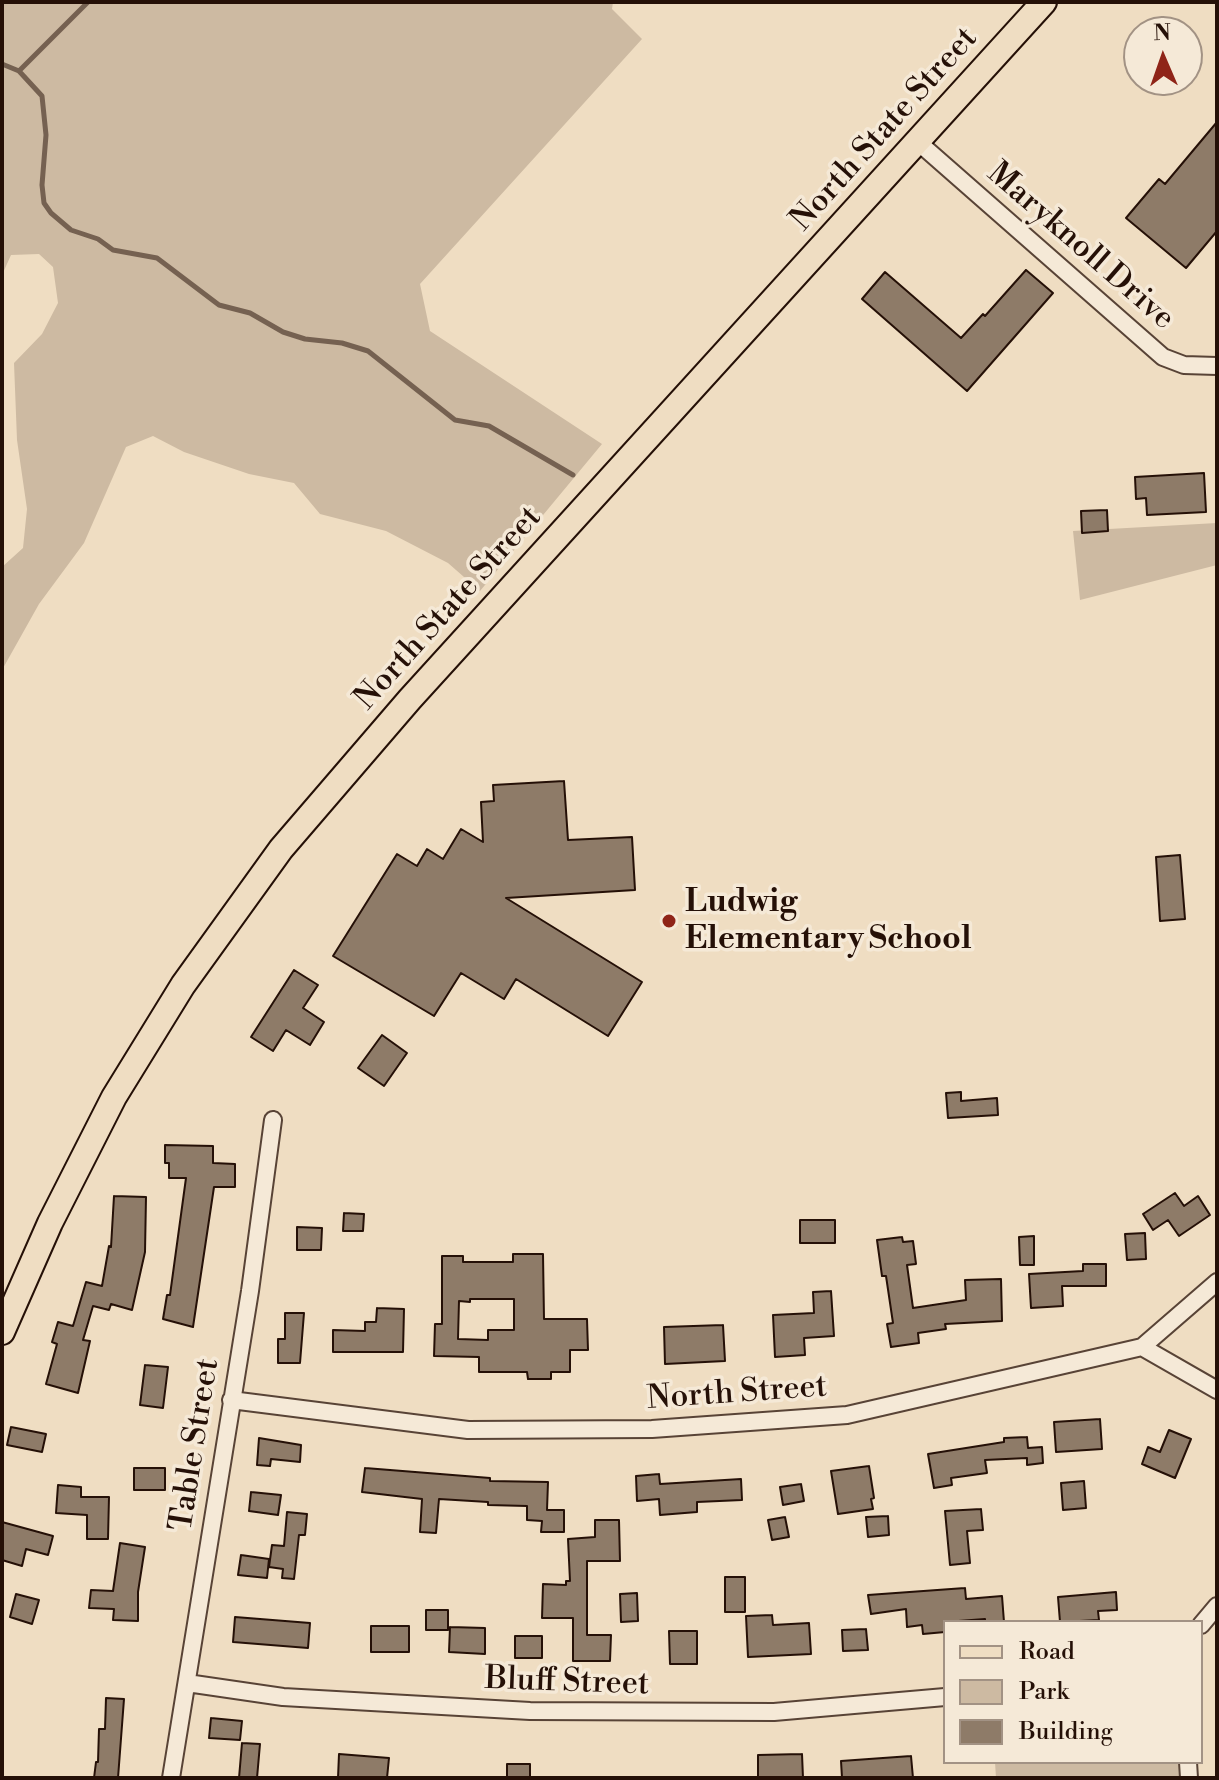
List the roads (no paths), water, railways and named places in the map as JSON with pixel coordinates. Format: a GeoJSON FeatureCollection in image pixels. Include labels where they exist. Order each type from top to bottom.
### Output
{"type":"FeatureCollection","features":[{"type":"Feature","properties":{"kind":"main road","name":"North State Street"},"geometry":{"type":"LineString","coordinates":[[2,1332],[50,1223],[114,1097],[183,985],[281,849],[341,777],[1044,2]]}},
{"type":"Feature","properties":{"kind":"street","name":"Maryknoll Drive"},"geometry":{"type":"LineString","coordinates":[[918,142],[1163,357],[1184,365],[1217,366]]}},
{"type":"Feature","properties":{"kind":"street","name":"Table Street"},"geometry":{"type":"LineString","coordinates":[[171,1778],[250,1291],[273,1120]]}},
{"type":"Feature","properties":{"kind":"street","name":"North Street"},"geometry":{"type":"LineString","coordinates":[[231,1400],[468,1430],[652,1429],[847,1415],[1142,1347],[1217,1282]]}},
{"type":"Feature","properties":{"kind":"street"},"geometry":{"type":"LineString","coordinates":[[1142,1347],[1217,1390]]}},
{"type":"Feature","properties":{"kind":"street"},"geometry":{"type":"LineString","coordinates":[[1203,1623],[1217,1606]]}},
{"type":"Feature","properties":{"kind":"street","name":"Bluff Street"},"geometry":{"type":"LineString","coordinates":[[187,1683],[283,1697],[530,1711],[670,1714],[774,1712],[943,1697]]}},
{"type":"Feature","properties":{"kind":"waterway"},"geometry":{"type":"LineString","coordinates":[[19,71],[88,2]]}},
{"type":"Feature","properties":{"kind":"waterway"},"geometry":{"type":"LineString","coordinates":[[2,64],[19,71],[42,96],[46,135],[42,185],[44,203],[71,230],[98,239],[113,250],[157,258],[219,305],[250,313],[283,332],[368,351],[455,420],[489,426],[573,475]]}},
{"type":"Feature","properties":{"kind":"place","name":"Ludwig Elementary School"},"geometry":{"type":"Point","coordinates":[669,921]}}]}
